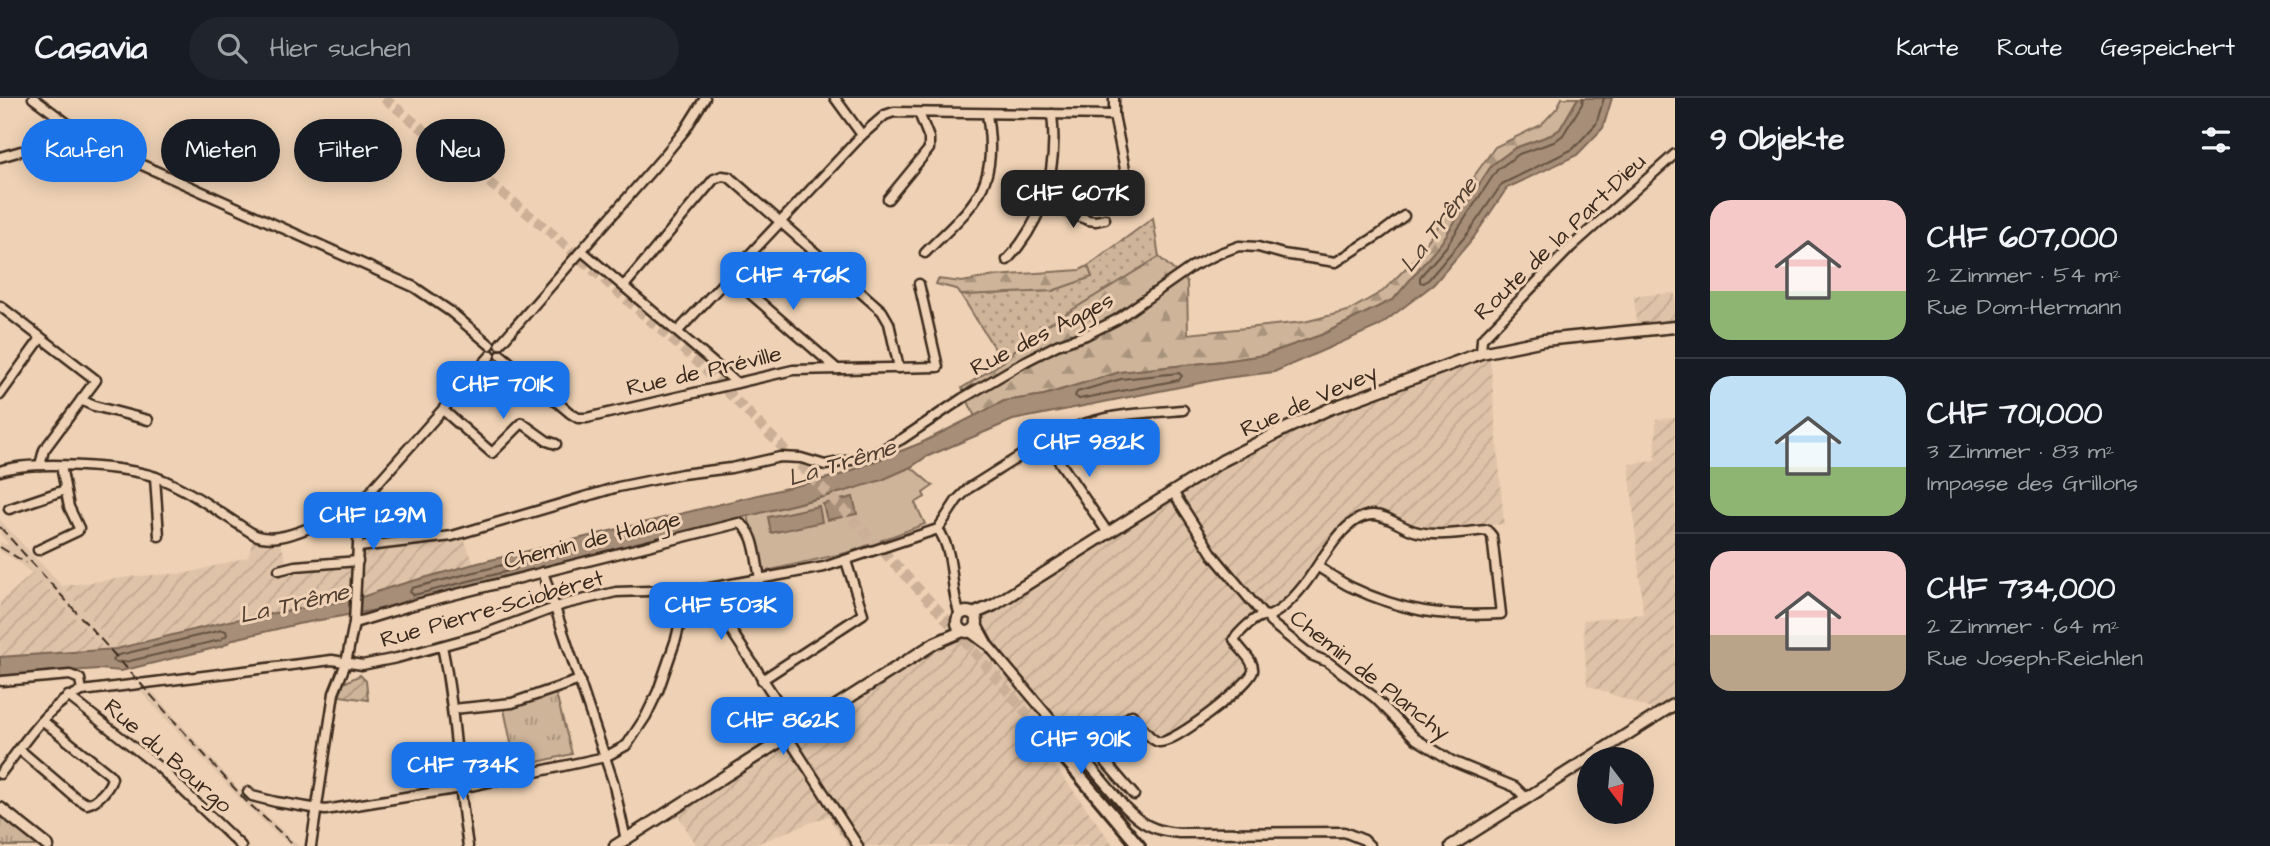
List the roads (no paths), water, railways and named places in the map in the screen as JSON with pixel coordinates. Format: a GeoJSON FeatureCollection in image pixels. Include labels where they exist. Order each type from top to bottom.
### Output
{"type":"FeatureCollection","features":[{"type":"Feature","properties":{"kind":"highway"},"geometry":{"type":"LineString","coordinates":[[1063,756],[1139,846]]}},
{"type":"Feature","properties":{"kind":"main road","name":"Rue de Vevey"},"geometry":{"type":"LineString","coordinates":[[615,846],[1222,461],[1285,429],[1335,407],[1481,353],[1544,340],[1675,327]]}},
{"type":"Feature","properties":{"kind":"main road"},"geometry":{"type":"LineString","coordinates":[[1451,846],[1675,705]]}},
{"type":"Feature","properties":{"kind":"main road"},"geometry":{"type":"LineString","coordinates":[[0,808],[48,846]]}},
{"type":"Feature","properties":{"kind":"street"},"geometry":{"type":"LineString","coordinates":[[33,98],[83,135],[131,160],[414,288],[451,312],[490,345]]}},
{"type":"Feature","properties":{"kind":"street"},"geometry":{"type":"LineString","coordinates":[[500,344],[685,130],[705,98]]}},
{"type":"Feature","properties":{"kind":"street"},"geometry":{"type":"LineString","coordinates":[[835,98],[862,135]]}},
{"type":"Feature","properties":{"kind":"street"},"geometry":{"type":"LineString","coordinates":[[1114,98],[1114,115],[1130,194]]}},
{"type":"Feature","properties":{"kind":"street"},"geometry":{"type":"LineString","coordinates":[[888,199],[929,149],[929,138],[919,113]]}},
{"type":"Feature","properties":{"kind":"street"},"geometry":{"type":"LineString","coordinates":[[925,253],[968,210],[983,187],[992,148],[987,114]]}},
{"type":"Feature","properties":{"kind":"street"},"geometry":{"type":"LineString","coordinates":[[1007,260],[1027,235],[1044,203],[1054,156],[1052,114]]}},
{"type":"Feature","properties":{"kind":"street"},"geometry":{"type":"LineString","coordinates":[[678,331],[862,135],[885,115],[1114,115]]}},
{"type":"Feature","properties":{"kind":"street"},"geometry":{"type":"LineString","coordinates":[[0,157],[21,151]]}},
{"type":"Feature","properties":{"kind":"street","name":"Route de la Part-Dieu"},"geometry":{"type":"LineString","coordinates":[[1481,353],[1482,339],[1571,247],[1675,154]]}},
{"type":"Feature","properties":{"kind":"street"},"geometry":{"type":"LineString","coordinates":[[624,286],[714,179],[729,177],[882,311],[889,323],[899,368]]}},
{"type":"Feature","properties":{"kind":"street"},"geometry":{"type":"LineString","coordinates":[[1044,203],[1088,220],[1105,219]]}},
{"type":"Feature","properties":{"kind":"street","name":"Rue des Agges"},"geometry":{"type":"LineString","coordinates":[[359,547],[452,537],[618,487],[682,474],[731,468],[790,456],[825,465],[865,457],[902,439],[1026,360],[1116,320],[1193,266],[1220,253],[1239,246],[1258,247],[1283,254],[1336,262],[1404,216]]}},
{"type":"Feature","properties":{"kind":"street"},"geometry":{"type":"LineString","coordinates":[[582,251],[737,383]]}},
{"type":"Feature","properties":{"kind":"street"},"geometry":{"type":"LineString","coordinates":[[730,276],[836,369]]}},
{"type":"Feature","properties":{"kind":"street","name":"Rue de Préville"},"geometry":{"type":"LineString","coordinates":[[501,355],[578,418],[793,370],[938,367],[919,284]]}},
{"type":"Feature","properties":{"kind":"street"},"geometry":{"type":"LineString","coordinates":[[0,306],[96,380],[44,450],[40,465]]}},
{"type":"Feature","properties":{"kind":"street"},"geometry":{"type":"LineString","coordinates":[[0,395],[41,338]]}},
{"type":"Feature","properties":{"kind":"street"},"geometry":{"type":"LineString","coordinates":[[495,342],[500,344],[503,349],[501,355],[491,355],[488,350],[490,345],[495,342]]}},
{"type":"Feature","properties":{"kind":"street"},"geometry":{"type":"LineString","coordinates":[[0,471],[24,465],[40,465],[127,471],[155,477],[255,535],[279,537],[337,516],[355,513],[375,486],[491,355]]}},
{"type":"Feature","properties":{"kind":"street"},"geometry":{"type":"LineString","coordinates":[[81,401],[148,420]]}},
{"type":"Feature","properties":{"kind":"street"},"geometry":{"type":"LineString","coordinates":[[248,792],[252,796],[276,802],[325,810],[461,788],[605,757],[627,745],[646,716],[658,691],[676,639],[685,602],[690,595],[704,589],[846,561],[938,529],[957,500],[969,488],[1059,433],[1089,422],[1125,415],[1183,410]]}},
{"type":"Feature","properties":{"kind":"street"},"geometry":{"type":"LineString","coordinates":[[443,411],[492,453],[522,423],[547,441],[556,444]]}},
{"type":"Feature","properties":{"kind":"street"},"geometry":{"type":"LineString","coordinates":[[1045,442],[1108,533]]}},
{"type":"Feature","properties":{"kind":"street"},"geometry":{"type":"LineString","coordinates":[[38,550],[78,531],[79,528],[69,506],[61,466]]}},
{"type":"Feature","properties":{"kind":"street"},"geometry":{"type":"LineString","coordinates":[[155,477],[159,536]]}},
{"type":"Feature","properties":{"kind":"street"},"geometry":{"type":"LineString","coordinates":[[9,509],[65,490]]}},
{"type":"Feature","properties":{"kind":"street","name":"Chemin de Planchy"},"geometry":{"type":"LineString","coordinates":[[1173,492],[1213,555],[1270,622],[1311,655],[1328,662],[1374,697],[1416,739],[1452,761],[1515,787],[1526,798]]}},
{"type":"Feature","properties":{"kind":"street","name":"Rue Pierre-Sciobéret"},"geometry":{"type":"LineString","coordinates":[[346,663],[354,621],[359,547],[359,524],[355,513]]}},
{"type":"Feature","properties":{"kind":"street"},"geometry":{"type":"LineString","coordinates":[[1079,752],[1132,716],[1157,742],[1165,742],[1191,726],[1238,689],[1253,669],[1234,639],[1289,601],[1318,567],[1345,527],[1354,520],[1374,515],[1418,532],[1435,534],[1487,530],[1492,536],[1501,614],[1422,612],[1387,603],[1348,586],[1318,567]]}},
{"type":"Feature","properties":{"kind":"street","name":"Chemin de Halage"},"geometry":{"type":"LineString","coordinates":[[354,621],[739,523],[751,534],[760,578]]}},
{"type":"Feature","properties":{"kind":"street"},"geometry":{"type":"LineString","coordinates":[[938,529],[945,539],[968,623],[1133,815],[1146,826],[1179,833],[1344,832],[1364,840],[1370,846]]}},
{"type":"Feature","properties":{"kind":"street"},"geometry":{"type":"LineString","coordinates":[[279,570],[295,566],[358,561]]}},
{"type":"Feature","properties":{"kind":"street"},"geometry":{"type":"LineString","coordinates":[[762,680],[863,614],[846,561]]}},
{"type":"Feature","properties":{"kind":"street"},"geometry":{"type":"LineString","coordinates":[[543,572],[613,781],[626,839]]}},
{"type":"Feature","properties":{"kind":"street"},"geometry":{"type":"LineString","coordinates":[[704,589],[762,680],[858,846]]}},
{"type":"Feature","properties":{"kind":"street","name":"Rue Pierre-Sciobéret"},"geometry":{"type":"LineString","coordinates":[[68,696],[82,691],[332,660],[362,665],[484,634],[584,598],[616,592],[680,590],[690,595]]}},
{"type":"Feature","properties":{"kind":"street"},"geometry":{"type":"LineString","coordinates":[[442,646],[453,709],[468,846]]}},
{"type":"Feature","properties":{"kind":"street"},"geometry":{"type":"LineString","coordinates":[[311,846],[334,693],[346,663]]}},
{"type":"Feature","properties":{"kind":"street"},"geometry":{"type":"LineString","coordinates":[[2,681],[70,675],[80,679],[82,691]]}},
{"type":"Feature","properties":{"kind":"street"},"geometry":{"type":"LineString","coordinates":[[453,709],[512,703],[580,680]]}},
{"type":"Feature","properties":{"kind":"street"},"geometry":{"type":"LineString","coordinates":[[0,774],[53,709],[68,696]]}},
{"type":"Feature","properties":{"kind":"street","name":"Rue du Bourgo"},"geometry":{"type":"LineString","coordinates":[[68,696],[160,768],[241,846]]}},
{"type":"Feature","properties":{"kind":"street"},"geometry":{"type":"LineString","coordinates":[[20,750],[76,798],[87,804],[95,802],[111,783],[112,778],[108,774],[43,721]]}},
{"type":"Feature","properties":{"kind":"street"},"geometry":{"type":"LineString","coordinates":[[1090,744],[1134,795]]}},
{"type":"Feature","properties":{"kind":"street"},"geometry":{"type":"LineString","coordinates":[[1353,835],[1358,846]]}},
{"type":"Feature","properties":{"kind":"water"},"geometry":{"type":"Polygon","coordinates":[[[1578,98],[1612,98],[1603,128],[1577,155],[1507,188],[1474,237],[1434,284],[1379,326],[1274,372],[1225,378],[1013,420],[926,457],[882,480],[846,491],[397,606],[234,639],[223,646],[121,671],[99,669],[0,676],[0,657],[116,649],[229,621],[356,599],[474,564],[840,475],[921,443],[1004,401],[1044,395],[1120,372],[1264,355],[1321,335],[1394,299],[1441,243],[1492,165],[1515,148],[1560,129],[1578,98]]]}},
{"type":"Feature","properties":{"kind":"water"},"geometry":{"type":"Polygon","coordinates":[[[853,497],[857,514],[827,520],[823,504],[853,497]]]}},
{"type":"Feature","properties":{"kind":"water"},"geometry":{"type":"Polygon","coordinates":[[[819,506],[822,522],[771,533],[768,517],[819,506]]]}},
{"type":"Feature","properties":{"kind":"tunnel"},"geometry":{"type":"LineString","coordinates":[[384,98],[548,230],[704,368],[938,610],[1063,756]]}},
{"type":"Feature","properties":{"kind":"railway"},"geometry":{"type":"LineString","coordinates":[[0,527],[245,800],[295,846]]}},
{"type":"Feature","properties":{"kind":"railway"},"geometry":{"type":"LineString","coordinates":[[0,547],[26,563]]}},
{"type":"Feature","properties":{"kind":"water label","name":"La Trême"},"geometry":{"type":"Point","coordinates":[1439,225]}},
{"type":"Feature","properties":{"kind":"water label","name":"La Trême"},"geometry":{"type":"Point","coordinates":[842,463]}},
{"type":"Feature","properties":{"kind":"water label","name":"La Trême"},"geometry":{"type":"Point","coordinates":[294,604]}}]}
